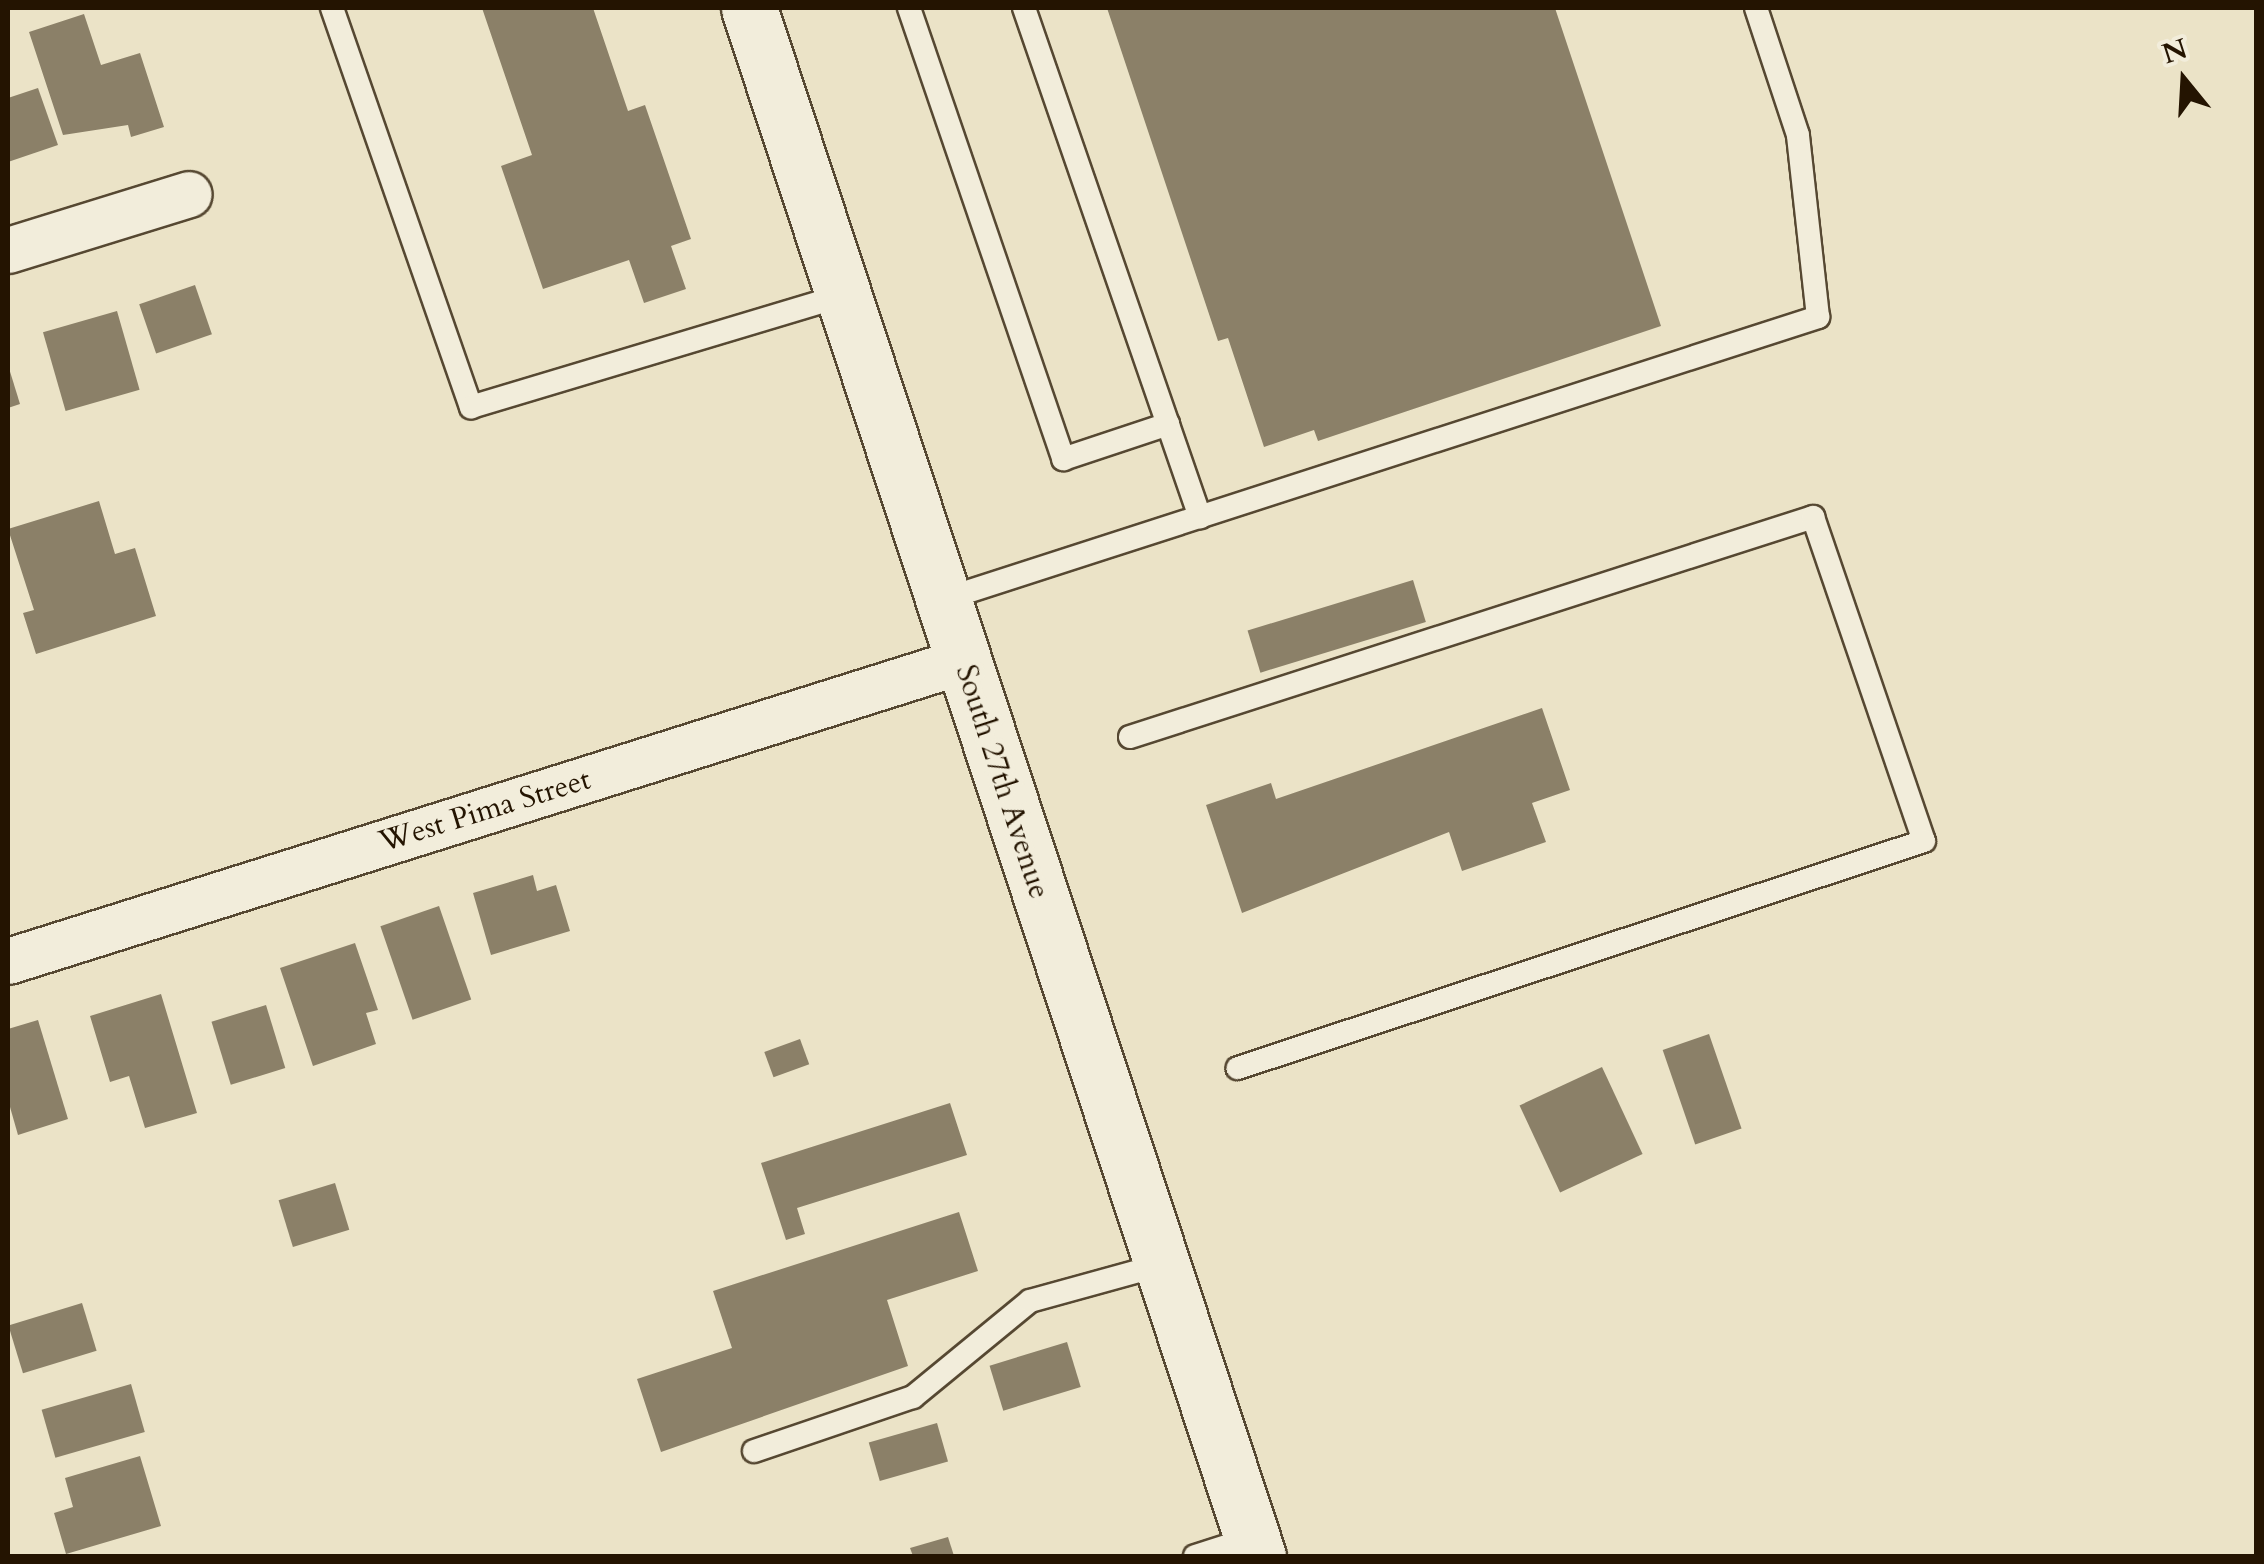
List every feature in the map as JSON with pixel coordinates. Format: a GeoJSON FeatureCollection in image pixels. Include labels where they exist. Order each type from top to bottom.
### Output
{"type":"FeatureCollection","features":[{"type":"Feature","properties":{"kind":"main road","name":"South 27th Avenue"},"geometry":{"type":"LineString","coordinates":[[749,8],[1254,1547]]}},
{"type":"Feature","properties":{"kind":"street"},"geometry":{"type":"LineString","coordinates":[[8,250],[188,194]]}},
{"type":"Feature","properties":{"kind":"street","name":"West Pima Street"},"geometry":{"type":"LineString","coordinates":[[8,960],[962,661]]}},
{"type":"Feature","properties":{"kind":"lane"},"geometry":{"type":"LineString","coordinates":[[332,8],[470,407],[842,296]]}},
{"type":"Feature","properties":{"kind":"lane"},"geometry":{"type":"LineString","coordinates":[[908,8],[1063,459],[1168,424]]}},
{"type":"Feature","properties":{"kind":"lane"},"geometry":{"type":"LineString","coordinates":[[1024,8],[1200,517]]}},
{"type":"Feature","properties":{"kind":"lane"},"geometry":{"type":"LineString","coordinates":[[942,600],[1818,317],[1798,135],[1756,8]]}},
{"type":"Feature","properties":{"kind":"lane"},"geometry":{"type":"LineString","coordinates":[[1130,737],[1812,517],[1924,841],[1238,1068]]}},
{"type":"Feature","properties":{"kind":"lane"},"geometry":{"type":"LineString","coordinates":[[754,1451],[913,1397],[1030,1302],[1160,1265]]}},
{"type":"Feature","properties":{"kind":"lane"},"geometry":{"type":"LineString","coordinates":[[1195,1556],[1254,1547]]}},
{"type":"Feature","properties":{"kind":"building"},"geometry":{"type":"Polygon","coordinates":[[[482,8],[593,8],[628,111],[645,105],[691,239],[671,246],[686,289],[644,303],[629,260],[543,289],[501,166],[532,155],[482,8]]]}},
{"type":"Feature","properties":{"kind":"building"},"geometry":{"type":"Polygon","coordinates":[[[1107,8],[1555,8],[1661,326],[1318,441],[1314,430],[1264,447],[1228,338],[1218,341],[1107,8]]]}},
{"type":"Feature","properties":{"kind":"building"},"geometry":{"type":"Polygon","coordinates":[[[84,14],[101,65],[140,53],[164,127],[131,137],[128,125],[63,135],[29,32],[84,14]]]}},
{"type":"Feature","properties":{"kind":"building"},"geometry":{"type":"Polygon","coordinates":[[[38,88],[58,145],[8,162],[8,98],[38,88]]]}},
{"type":"Feature","properties":{"kind":"building"},"geometry":{"type":"Polygon","coordinates":[[[195,285],[212,334],[156,353],[139,304],[195,285]]]}},
{"type":"Feature","properties":{"kind":"building"},"geometry":{"type":"Polygon","coordinates":[[[117,311],[140,390],[66,411],[43,332],[117,311]]]}},
{"type":"Feature","properties":{"kind":"building"},"geometry":{"type":"Polygon","coordinates":[[[8,365],[20,404],[8,408],[8,365]]]}},
{"type":"Feature","properties":{"kind":"building"},"geometry":{"type":"Polygon","coordinates":[[[99,501],[115,554],[135,548],[156,616],[36,654],[23,613],[34,610],[8,529],[99,501]]]}},
{"type":"Feature","properties":{"kind":"building"},"geometry":{"type":"Polygon","coordinates":[[[1413,580],[1426,622],[1260,673],[1248,631],[1413,580]]]}},
{"type":"Feature","properties":{"kind":"building"},"geometry":{"type":"Polygon","coordinates":[[[1542,708],[1570,790],[1532,803],[1546,842],[1462,871],[1449,832],[1242,913],[1206,805],[1271,783],[1276,799],[1542,708]]]}},
{"type":"Feature","properties":{"kind":"building"},"geometry":{"type":"Polygon","coordinates":[[[533,875],[537,891],[556,885],[570,931],[491,955],[473,893],[533,875]]]}},
{"type":"Feature","properties":{"kind":"building"},"geometry":{"type":"Polygon","coordinates":[[[439,906],[471,1000],[413,1020],[380,926],[439,906]]]}},
{"type":"Feature","properties":{"kind":"building"},"geometry":{"type":"Polygon","coordinates":[[[355,943],[378,1010],[366,1013],[376,1044],[313,1066],[280,968],[355,943]]]}},
{"type":"Feature","properties":{"kind":"building"},"geometry":{"type":"Polygon","coordinates":[[[161,994],[197,1113],[145,1128],[129,1076],[110,1082],[90,1016],[161,994]]]}},
{"type":"Feature","properties":{"kind":"building"},"geometry":{"type":"Polygon","coordinates":[[[266,1005],[285,1068],[231,1085],[211,1022],[266,1005]]]}},
{"type":"Feature","properties":{"kind":"building"},"geometry":{"type":"Polygon","coordinates":[[[38,1020],[68,1119],[18,1135],[8,1100],[8,1029],[38,1020]]]}},
{"type":"Feature","properties":{"kind":"building"},"geometry":{"type":"Polygon","coordinates":[[[1709,1034],[1742,1129],[1695,1145],[1663,1050],[1709,1034]]]}},
{"type":"Feature","properties":{"kind":"building"},"geometry":{"type":"Polygon","coordinates":[[[800,1039],[809,1064],[774,1077],[764,1052],[800,1039]]]}},
{"type":"Feature","properties":{"kind":"building"},"geometry":{"type":"Polygon","coordinates":[[[1602,1067],[1643,1154],[1560,1192],[1520,1105],[1602,1067]]]}},
{"type":"Feature","properties":{"kind":"building"},"geometry":{"type":"Polygon","coordinates":[[[950,1103],[967,1155],[797,1208],[805,1234],[786,1240],[761,1163],[950,1103]]]}},
{"type":"Feature","properties":{"kind":"building"},"geometry":{"type":"Polygon","coordinates":[[[335,1183],[349,1230],[293,1247],[279,1200],[335,1183]]]}},
{"type":"Feature","properties":{"kind":"building"},"geometry":{"type":"Polygon","coordinates":[[[959,1212],[978,1271],[887,1300],[908,1366],[661,1452],[637,1379],[732,1348],[713,1291],[959,1212]]]}},
{"type":"Feature","properties":{"kind":"building"},"geometry":{"type":"Polygon","coordinates":[[[82,1303],[97,1351],[23,1373],[8,1326],[82,1303]]]}},
{"type":"Feature","properties":{"kind":"building"},"geometry":{"type":"Polygon","coordinates":[[[1067,1342],[1081,1387],[1003,1411],[990,1366],[1067,1342]]]}},
{"type":"Feature","properties":{"kind":"building"},"geometry":{"type":"Polygon","coordinates":[[[131,1384],[145,1432],[55,1458],[42,1410],[131,1384]]]}},
{"type":"Feature","properties":{"kind":"building"},"geometry":{"type":"Polygon","coordinates":[[[937,1423],[948,1461],[880,1481],[869,1443],[937,1423]]]}},
{"type":"Feature","properties":{"kind":"building"},"geometry":{"type":"Polygon","coordinates":[[[140,1456],[161,1526],[66,1554],[54,1513],[73,1507],[65,1478],[140,1456]]]}},
{"type":"Feature","properties":{"kind":"building"},"geometry":{"type":"Polygon","coordinates":[[[948,1537],[954,1556],[913,1556],[910,1548],[948,1537]]]}}]}
